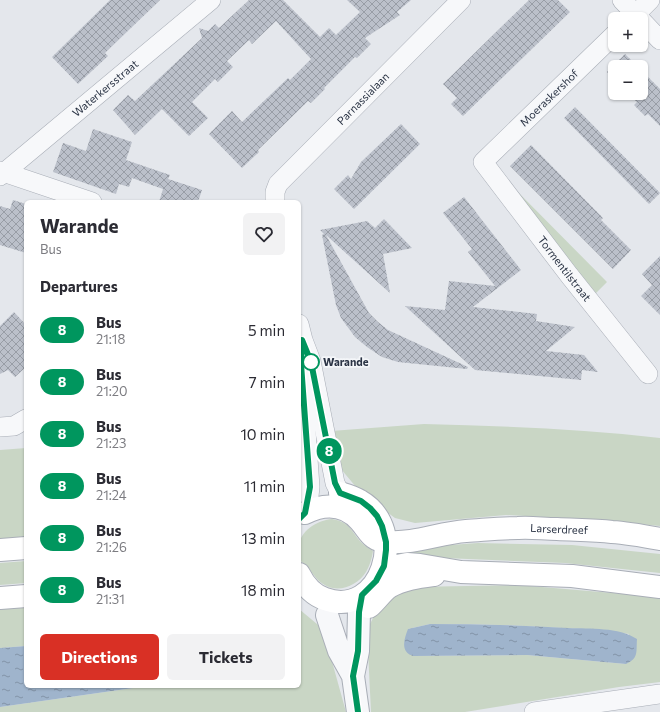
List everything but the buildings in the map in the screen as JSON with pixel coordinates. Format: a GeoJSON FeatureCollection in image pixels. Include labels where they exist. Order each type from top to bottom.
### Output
{"type":"FeatureCollection","features":[{"type":"Feature","properties":{"kind":"main road"},"geometry":{"type":"LineString","coordinates":[[303,507],[324,492],[340,493],[361,501],[373,512],[384,534],[385,558],[371,593]]}},
{"type":"Feature","properties":{"kind":"main road"},"geometry":{"type":"LineString","coordinates":[[303,507],[315,508],[335,506],[345,509],[361,522],[371,536],[379,541],[384,534]]}},
{"type":"Feature","properties":{"kind":"main road","name":"Larserdreef"},"geometry":{"type":"LineString","coordinates":[[384,534],[418,541],[458,532],[518,528],[612,532],[660,539]]}},
{"type":"Feature","properties":{"kind":"main road"},"geometry":{"type":"LineString","coordinates":[[0,550],[24,548]]}},
{"type":"Feature","properties":{"kind":"main road"},"geometry":{"type":"LineString","coordinates":[[301,602],[310,609],[327,615],[342,616],[371,593],[392,567],[407,564],[462,572],[572,576],[660,587]]}},
{"type":"Feature","properties":{"kind":"main road"},"geometry":{"type":"LineString","coordinates":[[301,577],[314,594],[330,601],[346,601],[371,593]]}},
{"type":"Feature","properties":{"kind":"main road"},"geometry":{"type":"LineString","coordinates":[[0,598],[24,596]]}},
{"type":"Feature","properties":{"kind":"street","name":"Waterkersstraat"},"geometry":{"type":"LineString","coordinates":[[2,173],[211,0]]}},
{"type":"Feature","properties":{"kind":"street","name":"Parnassialaan"},"geometry":{"type":"LineString","coordinates":[[275,200],[275,192],[278,184],[461,0]]}},
{"type":"Feature","properties":{"kind":"street"},"geometry":{"type":"LineString","coordinates":[[622,0],[632,12]]}},
{"type":"Feature","properties":{"kind":"street"},"geometry":{"type":"LineString","coordinates":[[641,12],[650,0]]}},
{"type":"Feature","properties":{"kind":"street"},"geometry":{"type":"LineString","coordinates":[[648,29],[660,40]]}},
{"type":"Feature","properties":{"kind":"street","name":"Moeraskershof"},"geometry":{"type":"LineString","coordinates":[[483,162],[608,41]]}},
{"type":"Feature","properties":{"kind":"street","name":"Tormentilstraat"},"geometry":{"type":"LineString","coordinates":[[483,162],[569,275],[648,374]]}},
{"type":"Feature","properties":{"kind":"street"},"geometry":{"type":"LineString","coordinates":[[2,173],[86,200]]}},
{"type":"Feature","properties":{"kind":"street"},"geometry":{"type":"LineString","coordinates":[[301,332],[311,362],[335,483],[340,493]]}},
{"type":"Feature","properties":{"kind":"street"},"geometry":{"type":"LineString","coordinates":[[301,332],[301,364],[310,487],[303,507]]}},
{"type":"Feature","properties":{"kind":"street"},"geometry":{"type":"LineString","coordinates":[[0,427],[14,426],[24,421]]}},
{"type":"Feature","properties":{"kind":"street"},"geometry":{"type":"LineString","coordinates":[[358,712],[353,676],[371,593]]}},
{"type":"Feature","properties":{"kind":"street"},"geometry":{"type":"LineString","coordinates":[[327,615],[339,651],[353,676]]}},
{"type":"Feature","properties":{"kind":"street"},"geometry":{"type":"LineString","coordinates":[[534,712],[660,694]]}},
{"type":"Feature","properties":{"kind":"green space"},"geometry":{"type":"Polygon","coordinates":[[[510,184],[607,282],[595,294],[510,184]]]}},
{"type":"Feature","properties":{"kind":"green space"},"geometry":{"type":"Polygon","coordinates":[[[424,424],[542,428],[660,438],[660,526],[596,520],[506,515],[415,523],[395,518],[361,493],[341,469],[331,431],[424,424]]]}},
{"type":"Feature","properties":{"kind":"green space"},"geometry":{"type":"Polygon","coordinates":[[[24,448],[24,538],[0,539],[0,450],[24,448]]]}},
{"type":"Feature","properties":{"kind":"green space"},"geometry":{"type":"Polygon","coordinates":[[[332,519],[343,522],[362,543],[373,551],[369,567],[366,572],[358,581],[347,587],[335,588],[323,584],[301,562],[301,539],[304,534],[312,526],[332,519]]]}},
{"type":"Feature","properties":{"kind":"green space"},"geometry":{"type":"Polygon","coordinates":[[[478,543],[572,545],[660,554],[660,573],[565,563],[396,556],[395,549],[478,543]]]}},
{"type":"Feature","properties":{"kind":"green space"},"geometry":{"type":"Polygon","coordinates":[[[24,561],[24,583],[0,585],[0,563],[24,561]]]}},
{"type":"Feature","properties":{"kind":"green space"},"geometry":{"type":"Polygon","coordinates":[[[518,585],[660,597],[660,682],[619,687],[465,712],[371,712],[367,630],[375,614],[388,601],[411,587],[518,585]],[[430,624],[408,629],[413,656],[527,655],[626,664],[629,634],[512,625],[430,624]]]}},
{"type":"Feature","properties":{"kind":"green space"},"geometry":{"type":"Polygon","coordinates":[[[24,605],[24,646],[0,648],[0,607],[24,605]]]}},
{"type":"Feature","properties":{"kind":"green space"},"geometry":{"type":"Polygon","coordinates":[[[301,611],[323,629],[346,712],[0,712],[0,707],[133,688],[301,688],[301,611]]]}},
{"type":"Feature","properties":{"kind":"water"},"geometry":{"type":"Polygon","coordinates":[[[430,624],[516,625],[595,629],[621,632],[637,639],[637,651],[635,657],[626,664],[527,655],[413,656],[406,652],[404,645],[408,629],[430,624]]]}},
{"type":"Feature","properties":{"kind":"water"},"geometry":{"type":"Polygon","coordinates":[[[24,646],[24,688],[133,688],[0,707],[0,648],[24,646]]]}},
{"type":"Feature","properties":{"kind":"bus line","name":"8"},"geometry":{"type":"LineString","coordinates":[[301,364],[302,340],[311,362],[335,483],[340,493],[361,501],[370,508],[377,516],[385,534],[386,550],[384,566],[370,589],[362,595],[359,612],[358,651],[353,676],[358,712]]}},
{"type":"Feature","properties":{"kind":"bus line","name":"8"},"geometry":{"type":"LineString","coordinates":[[301,364],[310,487],[305,513],[301,517]]}},
{"type":"Feature","properties":{"kind":"place","name":"Warande"},"geometry":{"type":"Point","coordinates":[311,362]}}]}
